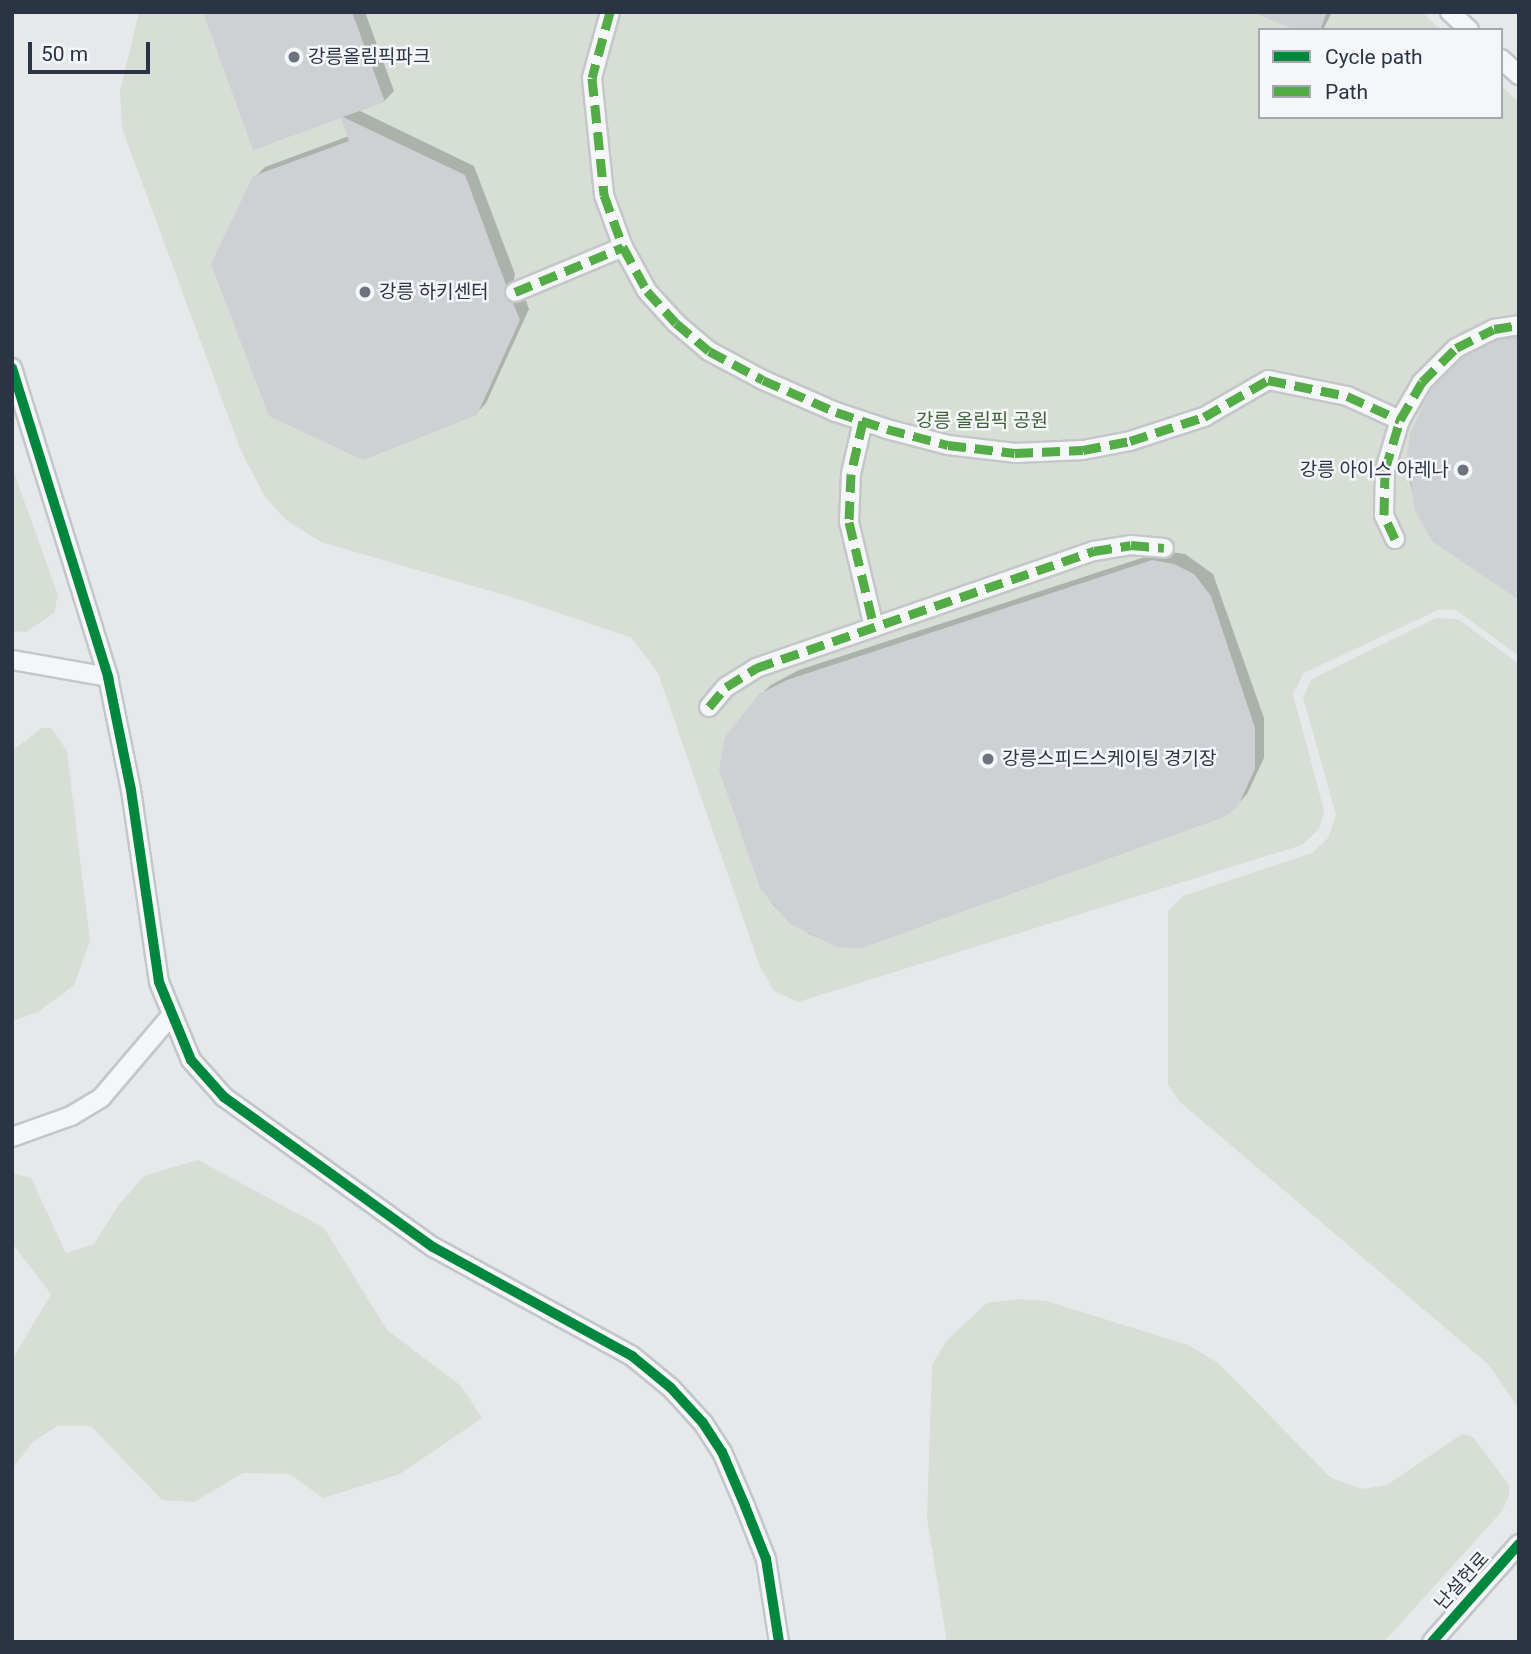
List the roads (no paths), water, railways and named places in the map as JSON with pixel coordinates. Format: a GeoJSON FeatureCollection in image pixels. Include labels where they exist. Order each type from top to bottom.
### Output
{"type":"FeatureCollection","features":[{"type":"Feature","properties":{"kind":"street"},"geometry":{"type":"LineString","coordinates":[[610,12],[592,78],[604,195],[623,247],[647,291],[709,351],[763,380],[863,421],[948,445],[1014,453],[1083,450],[1130,441],[1204,417],[1268,380],[1347,396],[1400,420]]}},
{"type":"Feature","properties":{"kind":"street"},"geometry":{"type":"LineString","coordinates":[[1450,12],[1467,28]]}},
{"type":"Feature","properties":{"kind":"street"},"geometry":{"type":"LineString","coordinates":[[1503,61],[1519,75]]}},
{"type":"Feature","properties":{"kind":"street"},"geometry":{"type":"LineString","coordinates":[[515,292],[623,247]]}},
{"type":"Feature","properties":{"kind":"street"},"geometry":{"type":"LineString","coordinates":[[1395,539],[1384,516],[1385,470],[1400,420],[1422,382],[1456,348],[1494,329],[1519,325]]}},
{"type":"Feature","properties":{"kind":"street"},"geometry":{"type":"LineString","coordinates":[[12,368],[108,677],[131,790],[146,915],[170,1017],[191,1060],[224,1097],[433,1247],[620,1349],[671,1388],[722,1452],[745,1506],[766,1559],[779,1642]]}},
{"type":"Feature","properties":{"kind":"street"},"geometry":{"type":"LineString","coordinates":[[863,421],[851,474],[849,522],[874,627]]}},
{"type":"Feature","properties":{"kind":"street"},"geometry":{"type":"LineString","coordinates":[[709,707],[726,687],[755,668],[1094,551],[1131,545],[1164,548]]}},
{"type":"Feature","properties":{"kind":"street"},"geometry":{"type":"LineString","coordinates":[[12,660],[108,677]]}},
{"type":"Feature","properties":{"kind":"street"},"geometry":{"type":"LineString","coordinates":[[12,1137],[71,1116],[101,1098],[170,1017]]}},
{"type":"Feature","properties":{"kind":"street","name":"난설헌로"},"geometry":{"type":"LineString","coordinates":[[1432,1642],[1519,1544]]}},
{"type":"Feature","properties":{"kind":"place","name":"강릉올림픽파크"},"geometry":{"type":"Point","coordinates":[294,57]}},
{"type":"Feature","properties":{"kind":"place","name":"강릉 하키센터"},"geometry":{"type":"Point","coordinates":[365,292]}},
{"type":"Feature","properties":{"kind":"place","name":"강릉 아이스 아레나"},"geometry":{"type":"Point","coordinates":[1463,470]}},
{"type":"Feature","properties":{"kind":"place","name":"강릉스피드스케이팅 경기장"},"geometry":{"type":"Point","coordinates":[988,759]}},
{"type":"Feature","properties":{"kind":"park label","name":"강릉 올림픽 공원"},"geometry":{"type":"Point","coordinates":[982,421]}}]}
